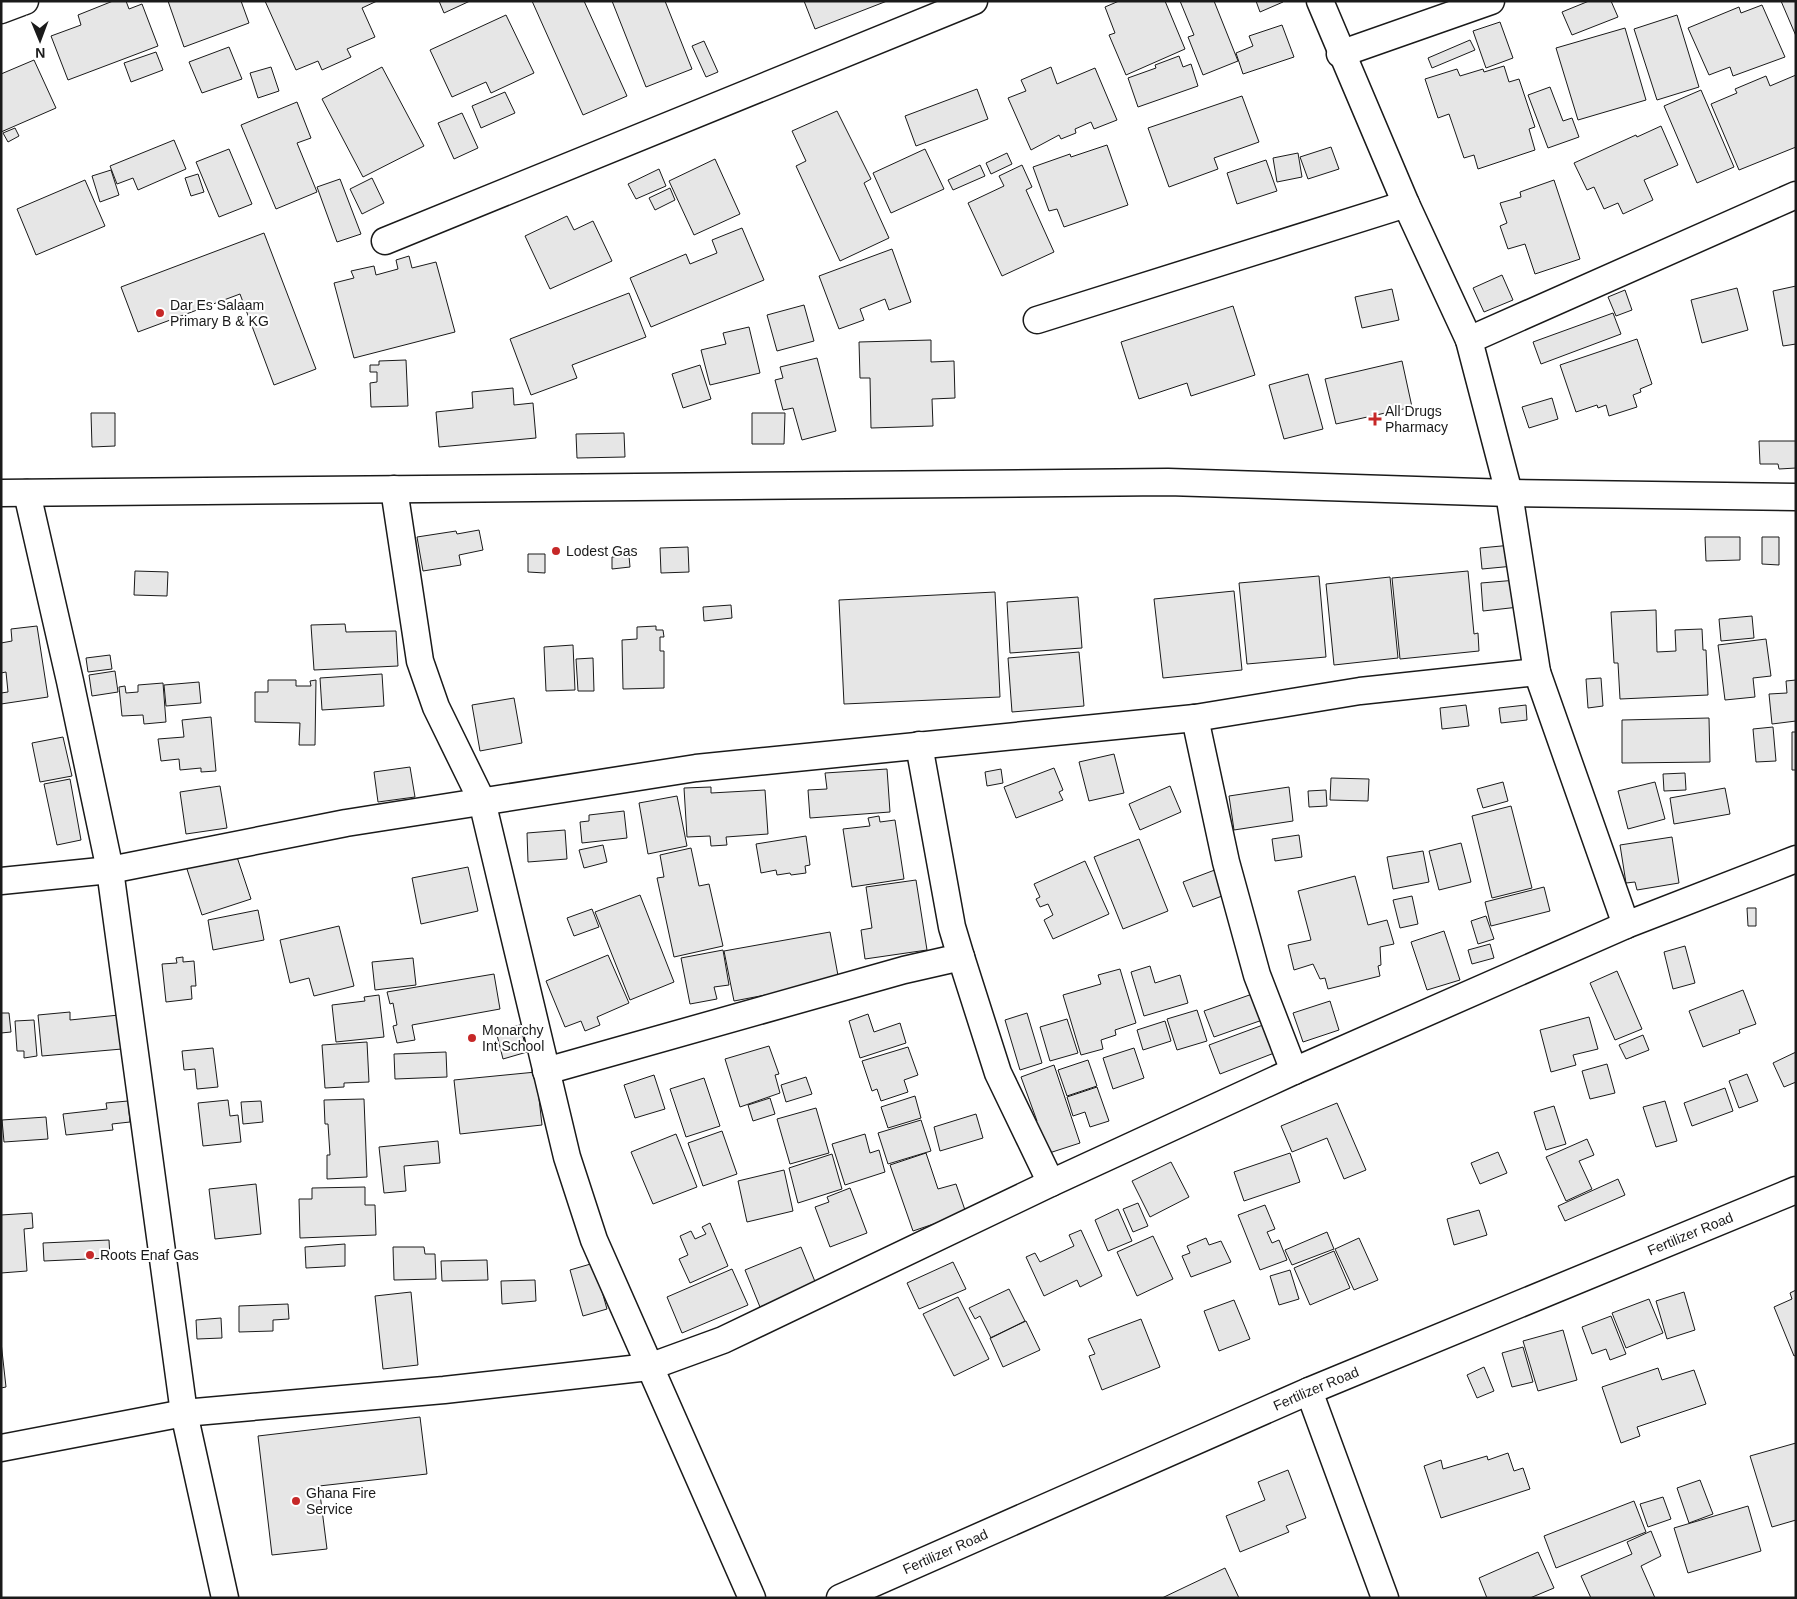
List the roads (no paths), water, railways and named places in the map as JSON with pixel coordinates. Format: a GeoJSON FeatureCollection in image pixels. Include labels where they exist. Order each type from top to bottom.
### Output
{"type":"FeatureCollection","features":[{"type":"Feature","properties":{"kind":"street"},"geometry":{"type":"LineString","coordinates":[[1,10],[25,1]]}},
{"type":"Feature","properties":{"kind":"street"},"geometry":{"type":"LineString","coordinates":[[385,241],[974,1]]}},
{"type":"Feature","properties":{"kind":"street"},"geometry":{"type":"LineString","coordinates":[[1320,1],[1340,54],[1406,204],[1469,340],[1509,493],[1537,672],[1626,925]]}},
{"type":"Feature","properties":{"kind":"street"},"geometry":{"type":"LineString","coordinates":[[1340,54],[1491,1]]}},
{"type":"Feature","properties":{"kind":"street"},"geometry":{"type":"LineString","coordinates":[[1469,340],[1796,195]]}},
{"type":"Feature","properties":{"kind":"street"},"geometry":{"type":"LineString","coordinates":[[1037,320],[1406,204]]}},
{"type":"Feature","properties":{"kind":"street"},"geometry":{"type":"LineString","coordinates":[[1,493],[1168,482],[1795,502]]}},
{"type":"Feature","properties":{"kind":"street"},"geometry":{"type":"LineString","coordinates":[[394,489],[420,661],[436,707],[482,801],[567,1157],[594,1240],[752,1598]]}},
{"type":"Feature","properties":{"kind":"street"},"geometry":{"type":"LineString","coordinates":[[27,493],[70,681],[110,870],[184,1413],[225,1598]]}},
{"type":"Feature","properties":{"kind":"street"},"geometry":{"type":"LineString","coordinates":[[1,881],[110,870],[346,823],[696,768],[1195,718],[1360,691],[1537,672]]}},
{"type":"Feature","properties":{"kind":"street"},"geometry":{"type":"LineString","coordinates":[[1195,718],[1226,862],[1257,975],[1294,1071]]}},
{"type":"Feature","properties":{"kind":"street"},"geometry":{"type":"LineString","coordinates":[[919,745],[952,927],[961,957],[998,1073],[1051,1183]]}},
{"type":"Feature","properties":{"kind":"street"},"geometry":{"type":"LineString","coordinates":[[1,1448],[184,1413],[444,1390],[649,1367],[723,1340],[1051,1183],[1294,1071],[1626,925],[1796,858]]}},
{"type":"Feature","properties":{"kind":"street"},"geometry":{"type":"LineString","coordinates":[[546,1071],[904,970],[961,957]]}},
{"type":"Feature","properties":{"kind":"street","name":"Fertilizer Road"},"geometry":{"type":"LineString","coordinates":[[840,1598],[1309,1391],[1796,1190]]}},
{"type":"Feature","properties":{"kind":"street"},"geometry":{"type":"LineString","coordinates":[[1309,1391],[1385,1598]]}},
{"type":"Feature","properties":{"kind":"place","name":"Dar Es Salaam Primary B & KG"},"geometry":{"type":"Point","coordinates":[160,313]}},
{"type":"Feature","properties":{"kind":"place","name":"All Drugs Pharmacy"},"geometry":{"type":"Point","coordinates":[1375,419]}},
{"type":"Feature","properties":{"kind":"place","name":"Lodest Gas"},"geometry":{"type":"Point","coordinates":[556,551]}},
{"type":"Feature","properties":{"kind":"place","name":"Monarchy Int School"},"geometry":{"type":"Point","coordinates":[472,1038]}},
{"type":"Feature","properties":{"kind":"place","name":"Roots Enaf Gas"},"geometry":{"type":"Point","coordinates":[90,1255]}},
{"type":"Feature","properties":{"kind":"place","name":"Ghana Fire Service"},"geometry":{"type":"Point","coordinates":[296,1501]}}]}
